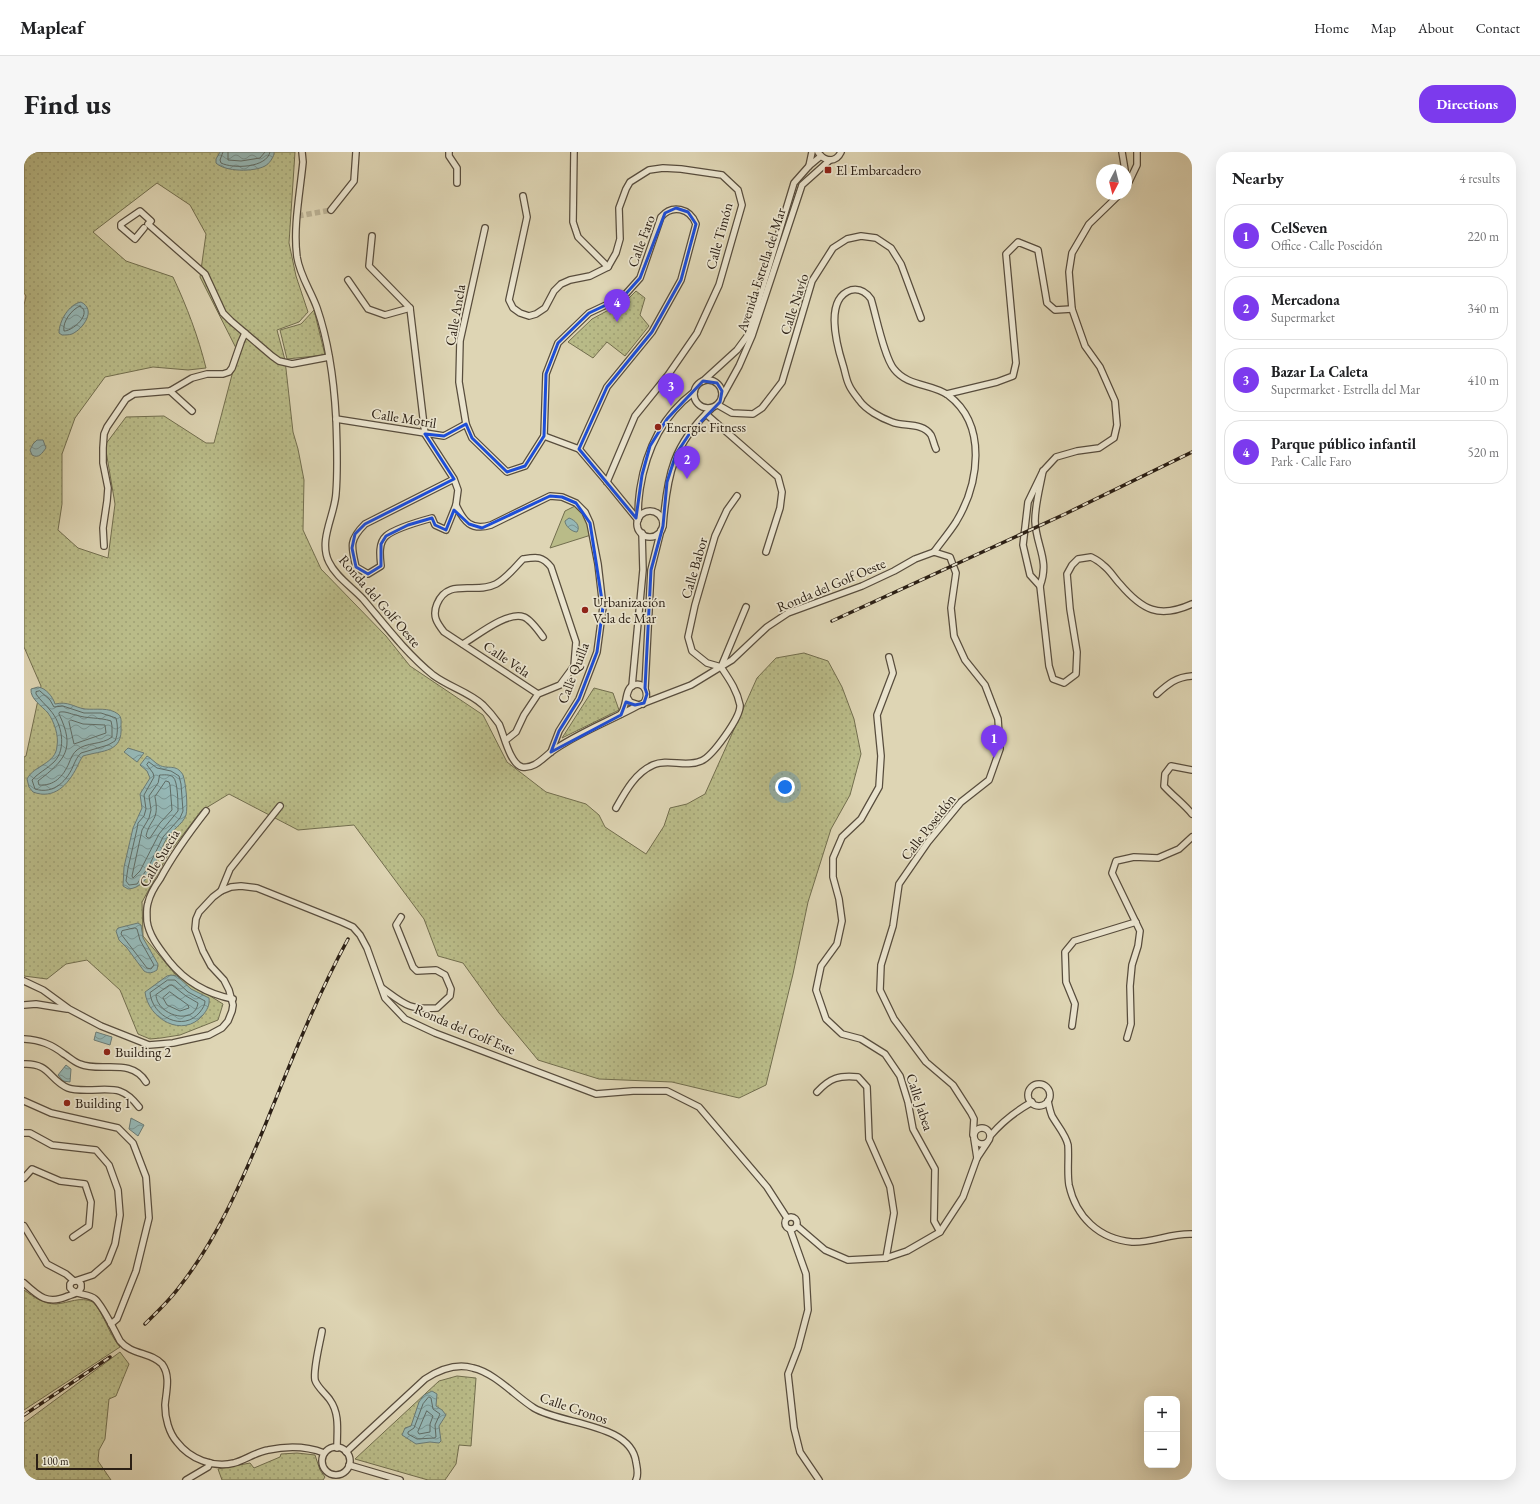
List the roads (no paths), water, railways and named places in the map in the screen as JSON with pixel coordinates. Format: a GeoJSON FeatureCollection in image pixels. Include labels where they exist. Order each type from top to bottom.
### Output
{"type":"FeatureCollection","features":[{"type":"Feature","properties":{"kind":"street","name":"Ronda del Golf Oeste"},"geometry":{"type":"LineString","coordinates":[[302,152],[303,162],[296,238],[297,257],[304,281],[316,305],[320,319],[329,357],[336,419],[336,496],[325,540],[325,550],[329,562],[409,653],[434,675],[481,703],[493,715],[506,740],[512,759],[518,765],[523,767],[534,766],[569,740],[640,705],[691,684],[732,660],[766,627],[788,613],[862,586],[915,559],[934,552]]}},
{"type":"Feature","properties":{"kind":"street"},"geometry":{"type":"LineString","coordinates":[[331,210],[354,181],[356,152]]}},
{"type":"Feature","properties":{"kind":"street"},"geometry":{"type":"LineString","coordinates":[[449,152],[449,156],[457,168],[457,183]]}},
{"type":"Feature","properties":{"kind":"street"},"geometry":{"type":"LineString","coordinates":[[523,196],[527,217],[509,300],[513,308],[520,313],[529,316],[536,314],[545,308],[554,291],[561,284],[570,280],[590,276],[608,267],[578,237],[573,222],[574,152]]}},
{"type":"Feature","properties":{"kind":"street","name":"Avenida Estrella del Mar"},"geometry":{"type":"LineString","coordinates":[[809,166],[812,152]]}},
{"type":"Feature","properties":{"kind":"street","name":"Avenida Estrella del Mar"},"geometry":{"type":"LineString","coordinates":[[722,395],[739,366],[752,336],[802,185],[830,160],[838,157],[842,152]]}},
{"type":"Feature","properties":{"kind":"street"},"geometry":{"type":"LineString","coordinates":[[1122,152],[1124,164]]}},
{"type":"Feature","properties":{"kind":"street"},"geometry":{"type":"LineString","coordinates":[[1132,176],[1137,165],[1137,152]]}},
{"type":"Feature","properties":{"kind":"street"},"geometry":{"type":"LineString","coordinates":[[820,154],[830,160]]}},
{"type":"Feature","properties":{"kind":"street","name":"Avenida Estrella del Mar"},"geometry":{"type":"LineString","coordinates":[[703,381],[737,350],[748,335],[794,183],[820,154]]}},
{"type":"Feature","properties":{"kind":"street","name":"Calle Timón"},"geometry":{"type":"LineString","coordinates":[[607,482],[635,416],[668,375],[697,333],[719,285],[742,205],[738,190],[730,180],[722,175],[681,169],[663,168],[649,170],[638,176],[630,182],[626,189],[620,208],[620,239],[616,253],[608,267]]}},
{"type":"Feature","properties":{"kind":"street"},"geometry":{"type":"LineString","coordinates":[[1040,586],[1030,575],[1023,545],[1028,502],[1043,471],[1056,457],[1078,451],[1099,448],[1114,438],[1117,424],[1115,401],[1100,367],[1085,346],[1072,309],[1069,272],[1072,253],[1089,224],[1114,200]]}},
{"type":"Feature","properties":{"kind":"street","name":"Calle Faro"},"geometry":{"type":"LineString","coordinates":[[544,436],[546,374],[558,343],[589,314],[623,297],[640,278],[661,217],[665,213],[676,208],[688,212],[693,217],[696,224],[681,280],[652,332],[607,387],[579,449]]}},
{"type":"Feature","properties":{"kind":"street"},"geometry":{"type":"LineString","coordinates":[[144,228],[135,239],[121,227],[121,224],[140,211],[151,221],[148,224],[205,274],[223,312],[231,321],[272,356],[284,363],[292,364],[329,357]]}},
{"type":"Feature","properties":{"kind":"street","name":"Calle Ancla"},"geometry":{"type":"LineString","coordinates":[[484,228],[460,341],[459,382],[466,424],[472,438],[507,472],[525,466],[544,436]]}},
{"type":"Feature","properties":{"kind":"street"},"geometry":{"type":"LineString","coordinates":[[372,236],[369,266],[410,308],[425,434],[454,479],[458,490],[456,506],[446,530],[435,525],[432,518],[408,525],[386,536],[381,544],[382,566],[368,574],[356,567],[352,548],[355,534],[365,524],[454,479]]}},
{"type":"Feature","properties":{"kind":"street","name":"Calle Navío"},"geometry":{"type":"LineString","coordinates":[[715,406],[732,413],[753,414],[762,408],[782,382],[812,280],[833,248],[847,239],[861,236],[876,238],[891,248],[901,264],[921,318]]}},
{"type":"Feature","properties":{"kind":"street"},"geometry":{"type":"LineString","coordinates":[[947,394],[997,382],[1012,376],[1016,363],[1006,254],[1018,242],[1038,250],[1047,303],[1055,310],[1072,309]]}},
{"type":"Feature","properties":{"kind":"street"},"geometry":{"type":"LineString","coordinates":[[348,280],[368,309],[385,315],[410,308]]}},
{"type":"Feature","properties":{"kind":"street"},"geometry":{"type":"LineString","coordinates":[[934,552],[956,522],[969,494],[975,469],[975,442],[971,424],[961,407],[947,394],[905,379],[893,369],[887,356],[871,299],[866,292],[854,290],[842,295],[838,302],[834,327],[836,341],[849,385],[860,402],[878,415],[892,422],[922,427],[931,435],[936,449]]}},
{"type":"Feature","properties":{"kind":"street"},"geometry":{"type":"LineString","coordinates":[[104,546],[103,528],[108,488],[103,463],[103,448],[104,434],[107,427],[126,399],[134,394],[170,391],[192,378],[207,374],[223,374],[229,372],[232,368],[240,342],[245,333]]}},
{"type":"Feature","properties":{"kind":"street"},"geometry":{"type":"LineString","coordinates":[[626,697],[632,704],[640,705],[646,700],[651,570],[662,528],[667,482],[676,454],[690,433],[715,406],[722,395],[722,391],[717,383],[708,380],[699,383],[694,392],[667,419],[650,446],[642,475],[637,509],[638,527],[642,533],[648,536],[652,536],[662,528]]}},
{"type":"Feature","properties":{"kind":"street"},"geometry":{"type":"LineString","coordinates":[[170,391],[192,411]]}},
{"type":"Feature","properties":{"kind":"street"},"geometry":{"type":"LineString","coordinates":[[694,392],[696,401],[699,405],[708,408],[715,406]]}},
{"type":"Feature","properties":{"kind":"street"},"geometry":{"type":"LineString","coordinates":[[706,414],[778,477],[782,492],[780,508],[766,552]]}},
{"type":"Feature","properties":{"kind":"street","name":"Calle Motril"},"geometry":{"type":"LineString","coordinates":[[336,419],[444,436],[466,424]]}},
{"type":"Feature","properties":{"kind":"street"},"geometry":{"type":"LineString","coordinates":[[544,436],[579,449],[638,519]]}},
{"type":"Feature","properties":{"kind":"street"},"geometry":{"type":"LineString","coordinates":[[1043,471],[1035,523],[1044,558],[1044,575],[1040,586],[1049,666],[1053,679],[1064,683],[1076,674],[1078,652],[1070,609],[1067,574],[1072,564],[1078,559],[1091,557],[1104,566],[1134,600],[1149,609],[1164,612],[1180,609],[1192,604]]}},
{"type":"Feature","properties":{"kind":"street","name":"Calle Quilla"},"geometry":{"type":"LineString","coordinates":[[456,506],[461,517],[469,524],[482,528],[550,496],[562,497],[576,503],[585,512],[590,523],[604,607],[597,652],[579,699],[559,731],[551,752]]}},
{"type":"Feature","properties":{"kind":"street","name":"Calle Babor"},"geometry":{"type":"LineString","coordinates":[[720,667],[707,663],[692,651],[688,637],[697,597],[715,536],[727,510],[737,496]]}},
{"type":"Feature","properties":{"kind":"street"},"geometry":{"type":"LineString","coordinates":[[638,519],[646,512],[655,512],[661,517],[662,528]]}},
{"type":"Feature","properties":{"kind":"street"},"geometry":{"type":"LineString","coordinates":[[621,715],[626,705],[628,690],[632,686],[643,570],[642,533]]}},
{"type":"Feature","properties":{"kind":"street","name":"Calle Poseidón"},"geometry":{"type":"LineString","coordinates":[[934,552],[950,557],[956,573],[951,608],[954,636],[965,660],[985,685],[998,719],[1000,749],[989,780],[961,802],[928,842],[899,884],[893,926],[881,965],[880,990],[894,1019],[926,1062],[953,1085],[971,1112],[974,1119],[974,1137],[977,1158]]}},
{"type":"Feature","properties":{"kind":"street","name":"Calle Vela"},"geometry":{"type":"LineString","coordinates":[[506,740],[516,732],[538,694],[560,685],[574,666],[576,642],[551,567],[545,560],[537,557],[523,558],[508,575],[496,584],[482,589],[454,588],[444,592],[434,611],[436,623],[444,632],[538,694]]}},
{"type":"Feature","properties":{"kind":"street"},"geometry":{"type":"LineString","coordinates":[[616,808],[628,787],[643,770],[654,764],[665,761],[689,763],[702,761],[716,749],[736,719],[740,706],[735,688],[720,667],[743,617],[746,607]]}},
{"type":"Feature","properties":{"kind":"street","name":"Calle Vela"},"geometry":{"type":"LineString","coordinates":[[463,644],[507,617],[516,615],[525,617],[543,637]]}},
{"type":"Feature","properties":{"kind":"street","name":"Calle Jabea"},"geometry":{"type":"LineString","coordinates":[[889,657],[893,673],[877,715],[881,756],[879,787],[861,819],[842,837],[832,858],[833,878],[839,899],[842,921],[837,944],[821,966],[816,990],[826,1019],[842,1034],[861,1039],[885,1054],[900,1076],[914,1129],[935,1169],[934,1221],[940,1232]]}},
{"type":"Feature","properties":{"kind":"street"},"geometry":{"type":"LineString","coordinates":[[1157,694],[1169,684],[1182,677],[1192,676]]}},
{"type":"Feature","properties":{"kind":"street"},"geometry":{"type":"LineString","coordinates":[[632,686],[639,685],[655,697],[661,697]]}},
{"type":"Feature","properties":{"kind":"street"},"geometry":{"type":"LineString","coordinates":[[1192,770],[1171,766],[1165,774],[1164,786],[1171,794],[1185,805],[1192,814]]}},
{"type":"Feature","properties":{"kind":"street"},"geometry":{"type":"LineString","coordinates":[[221,891],[230,870],[280,806]]}},
{"type":"Feature","properties":{"kind":"street","name":"Calle Suecia"},"geometry":{"type":"LineString","coordinates":[[206,811],[174,852],[153,890],[147,904],[147,921],[149,930],[161,951],[186,978],[204,990],[220,997],[233,999]]}},
{"type":"Feature","properties":{"kind":"street"},"geometry":{"type":"LineString","coordinates":[[1126,1038],[1131,1024],[1130,986],[1132,965],[1138,946],[1140,931],[1112,873],[1116,861],[1134,857],[1158,858],[1179,849],[1192,837]]}},
{"type":"Feature","properties":{"kind":"street","name":"Ronda del Golf Este"},"geometry":{"type":"LineString","coordinates":[[233,999],[224,980],[212,966],[203,951],[195,929],[196,919],[213,897],[221,891],[231,887],[241,886],[256,888],[353,927],[360,935],[367,948],[386,998],[406,1019],[435,1033],[596,1094],[633,1091],[667,1091],[699,1107],[767,1187],[787,1218]]}},
{"type":"Feature","properties":{"kind":"street"},"geometry":{"type":"LineString","coordinates":[[382,988],[406,1005],[415,1008],[437,1008],[450,996],[451,989],[449,981],[445,975],[436,970],[417,971],[413,967],[396,925],[401,917]]}},
{"type":"Feature","properties":{"kind":"street"},"geometry":{"type":"LineString","coordinates":[[1072,1026],[1075,1004],[1066,982],[1065,952],[1074,941],[1136,922]]}},
{"type":"Feature","properties":{"kind":"street"},"geometry":{"type":"LineString","coordinates":[[24,981],[43,990],[69,1009],[101,1026],[149,1045],[159,1045],[196,1038],[222,1028],[232,1011],[233,999]]}},
{"type":"Feature","properties":{"kind":"street"},"geometry":{"type":"LineString","coordinates":[[24,1005],[36,1004],[69,1009]]}},
{"type":"Feature","properties":{"kind":"street"},"geometry":{"type":"LineString","coordinates":[[24,1039],[38,1040],[54,1046],[80,1064],[95,1067],[113,1066],[133,1070],[142,1075],[146,1082]]}},
{"type":"Feature","properties":{"kind":"street"},"geometry":{"type":"LineString","coordinates":[[24,1064],[34,1064],[47,1070],[60,1083],[69,1089],[117,1090],[131,1096],[139,1107]]}},
{"type":"Feature","properties":{"kind":"street"},"geometry":{"type":"LineString","coordinates":[[817,1092],[825,1084],[843,1075],[858,1077],[867,1088],[869,1139],[890,1187],[894,1213],[886,1258]]}},
{"type":"Feature","properties":{"kind":"street"},"geometry":{"type":"LineString","coordinates":[[1030,1100],[1029,1092],[1032,1086],[1042,1084],[1050,1092],[1048,1101],[1052,1114],[1068,1144],[1069,1184],[1076,1206],[1084,1218],[1093,1226],[1103,1233],[1118,1240],[1134,1242],[1151,1240],[1168,1235],[1192,1234]]}},
{"type":"Feature","properties":{"kind":"street"},"geometry":{"type":"LineString","coordinates":[[1030,1100],[1052,1114]]}},
{"type":"Feature","properties":{"kind":"street"},"geometry":{"type":"LineString","coordinates":[[997,1128],[977,1129],[974,1137],[978,1143],[987,1143],[997,1128],[1030,1100]]}},
{"type":"Feature","properties":{"kind":"street"},"geometry":{"type":"LineString","coordinates":[[1040,1106],[1048,1101]]}},
{"type":"Feature","properties":{"kind":"street"},"geometry":{"type":"LineString","coordinates":[[24,1102],[51,1113],[118,1128],[133,1143],[146,1177],[149,1218],[136,1271],[117,1319],[111,1324]]}},
{"type":"Feature","properties":{"kind":"street","name":"Calle Poseidón"},"geometry":{"type":"LineString","coordinates":[[974,1119],[986,1128]]}},
{"type":"Feature","properties":{"kind":"street"},"geometry":{"type":"LineString","coordinates":[[986,1128],[991,1135]]}},
{"type":"Feature","properties":{"kind":"street"},"geometry":{"type":"LineString","coordinates":[[24,1133],[30,1133],[52,1145],[96,1150],[109,1165],[118,1190],[120,1215],[115,1244],[108,1262],[92,1275],[74,1281],[70,1284],[70,1288],[72,1292],[87,1294],[96,1300],[124,1346],[152,1357],[162,1364],[167,1376],[168,1388],[165,1406],[167,1424],[176,1441],[187,1453],[210,1463],[221,1464],[233,1463],[266,1450],[293,1446],[324,1453]]}},
{"type":"Feature","properties":{"kind":"street","name":"Calle Poseidón"},"geometry":{"type":"LineString","coordinates":[[797,1226],[825,1250],[848,1260],[886,1258],[908,1251],[940,1232],[963,1197],[977,1158],[987,1143]]}},
{"type":"Feature","properties":{"kind":"street"},"geometry":{"type":"LineString","coordinates":[[24,1178],[32,1168],[60,1181],[85,1184],[91,1202],[89,1226],[73,1237]]}},
{"type":"Feature","properties":{"kind":"street"},"geometry":{"type":"LineString","coordinates":[[790,1229],[794,1229],[797,1226],[798,1221],[795,1217],[791,1216],[787,1218],[785,1224],[787,1228],[790,1229],[806,1274],[808,1310],[798,1348],[788,1374],[788,1381],[794,1428],[800,1452],[819,1480]]}},
{"type":"Feature","properties":{"kind":"street"},"geometry":{"type":"LineString","coordinates":[[24,1226],[47,1264],[66,1274],[74,1281],[80,1282],[82,1286],[76,1293],[59,1300],[52,1300],[41,1297],[24,1283]]}},
{"type":"Feature","properties":{"kind":"street"},"geometry":{"type":"LineString","coordinates":[[322,1331],[315,1381],[331,1402],[336,1413],[338,1425],[337,1448]]}},
{"type":"Feature","properties":{"kind":"street","name":"Calle Cronos"},"geometry":{"type":"LineString","coordinates":[[346,1452],[425,1379],[453,1366],[474,1368],[490,1376],[535,1408],[546,1414],[613,1434],[628,1444],[635,1456],[638,1476],[636,1480]]}},
{"type":"Feature","properties":{"kind":"street"},"geometry":{"type":"LineString","coordinates":[[332,1448],[337,1448],[346,1452],[349,1465],[347,1469],[340,1475],[331,1477],[322,1465],[324,1453],[332,1448]]}},
{"type":"Feature","properties":{"kind":"street"},"geometry":{"type":"LineString","coordinates":[[186,1480],[208,1467],[210,1463]]}},
{"type":"Feature","properties":{"kind":"street"},"geometry":{"type":"LineString","coordinates":[[349,1465],[400,1480]]}},
{"type":"Feature","properties":{"kind":"water"},"geometry":{"type":"Polygon","coordinates":[[[220,152],[274,152],[274,154],[271,161],[265,166],[254,169],[240,170],[226,168],[216,163],[216,159],[220,152]]]}},
{"type":"Feature","properties":{"kind":"water"},"geometry":{"type":"Polygon","coordinates":[[[81,302],[86,305],[88,310],[87,319],[76,332],[62,335],[59,333],[59,328],[63,318],[72,306],[81,302]]]}},
{"type":"Feature","properties":{"kind":"water"},"geometry":{"type":"Polygon","coordinates":[[[37,440],[43,440],[46,448],[40,455],[34,456],[30,450],[37,440]]]}},
{"type":"Feature","properties":{"kind":"water"},"geometry":{"type":"Polygon","coordinates":[[[569,518],[577,524],[577,532],[567,527],[565,521],[569,518]]]}},
{"type":"Feature","properties":{"kind":"water"},"geometry":{"type":"Polygon","coordinates":[[[38,687],[49,693],[55,704],[64,703],[85,709],[111,710],[118,714],[121,720],[121,735],[115,746],[104,751],[83,756],[65,785],[54,792],[47,794],[33,792],[29,787],[27,779],[34,770],[53,757],[57,746],[57,733],[52,720],[48,713],[34,699],[31,693],[31,689],[38,687]]]}},
{"type":"Feature","properties":{"kind":"water"},"geometry":{"type":"Polygon","coordinates":[[[128,748],[144,753],[137,762],[124,752],[128,748]]]}},
{"type":"Feature","properties":{"kind":"water"},"geometry":{"type":"Polygon","coordinates":[[[147,756],[159,765],[178,769],[183,775],[186,789],[187,811],[185,818],[167,838],[148,877],[136,887],[128,889],[123,886],[124,867],[133,828],[142,808],[140,794],[150,778],[147,771],[140,765],[147,756]]]}},
{"type":"Feature","properties":{"kind":"water"},"geometry":{"type":"Polygon","coordinates":[[[138,923],[141,925],[143,938],[158,964],[157,970],[152,972],[147,973],[144,971],[127,948],[119,940],[116,931],[118,928],[138,923]]]}},
{"type":"Feature","properties":{"kind":"water"},"geometry":{"type":"Polygon","coordinates":[[[167,976],[177,976],[191,989],[209,998],[207,1009],[195,1022],[186,1025],[168,1023],[159,1017],[148,1002],[145,992],[167,976]]]}},
{"type":"Feature","properties":{"kind":"water"},"geometry":{"type":"Polygon","coordinates":[[[96,1032],[112,1037],[110,1045],[94,1040],[96,1032]]]}},
{"type":"Feature","properties":{"kind":"water"},"geometry":{"type":"Polygon","coordinates":[[[66,1065],[71,1069],[70,1082],[63,1081],[58,1075],[66,1065]]]}},
{"type":"Feature","properties":{"kind":"water"},"geometry":{"type":"Polygon","coordinates":[[[131,1118],[144,1125],[138,1136],[129,1129],[131,1118]]]}},
{"type":"Feature","properties":{"kind":"water"},"geometry":{"type":"Polygon","coordinates":[[[432,1391],[437,1394],[436,1406],[446,1415],[439,1426],[441,1441],[439,1443],[430,1442],[416,1444],[402,1435],[405,1428],[411,1426],[419,1402],[424,1395],[432,1391]]]}},
{"type":"Feature","properties":{"kind":"tunnel"},"geometry":{"type":"LineString","coordinates":[[298,216],[331,210]]}},
{"type":"Feature","properties":{"kind":"railway"},"geometry":{"type":"LineString","coordinates":[[832,621],[1065,514],[1192,452]]}},
{"type":"Feature","properties":{"kind":"railway"},"geometry":{"type":"LineString","coordinates":[[145,1324],[172,1296],[206,1249],[217,1230],[255,1149],[314,1009],[348,939]]}},
{"type":"Feature","properties":{"kind":"railway"},"geometry":{"type":"LineString","coordinates":[[24,1415],[110,1357]]}},
{"type":"Feature","properties":{"kind":"place","name":"El Embarcadero"},"geometry":{"type":"Point","coordinates":[828,170]}},
{"type":"Feature","properties":{"kind":"place","name":"Parque público infantil"},"geometry":{"type":"Point","coordinates":[617,322]}},
{"type":"Feature","properties":{"kind":"place","name":"Bazar La Caleta"},"geometry":{"type":"Point","coordinates":[671,406]}},
{"type":"Feature","properties":{"kind":"place","name":"Energie Fitness"},"geometry":{"type":"Point","coordinates":[658,427]}},
{"type":"Feature","properties":{"kind":"place","name":"Mercadona"},"geometry":{"type":"Point","coordinates":[687,479]}},
{"type":"Feature","properties":{"kind":"place","name":"Urbanización Vela de Mar"},"geometry":{"type":"Point","coordinates":[585,610]}},
{"type":"Feature","properties":{"kind":"place","name":"CelSeven"},"geometry":{"type":"Point","coordinates":[994,758]}},
{"type":"Feature","properties":{"kind":"place","name":"Building 2"},"geometry":{"type":"Point","coordinates":[107,1052]}},
{"type":"Feature","properties":{"kind":"place","name":"Building 1"},"geometry":{"type":"Point","coordinates":[67,1103]}}]}
